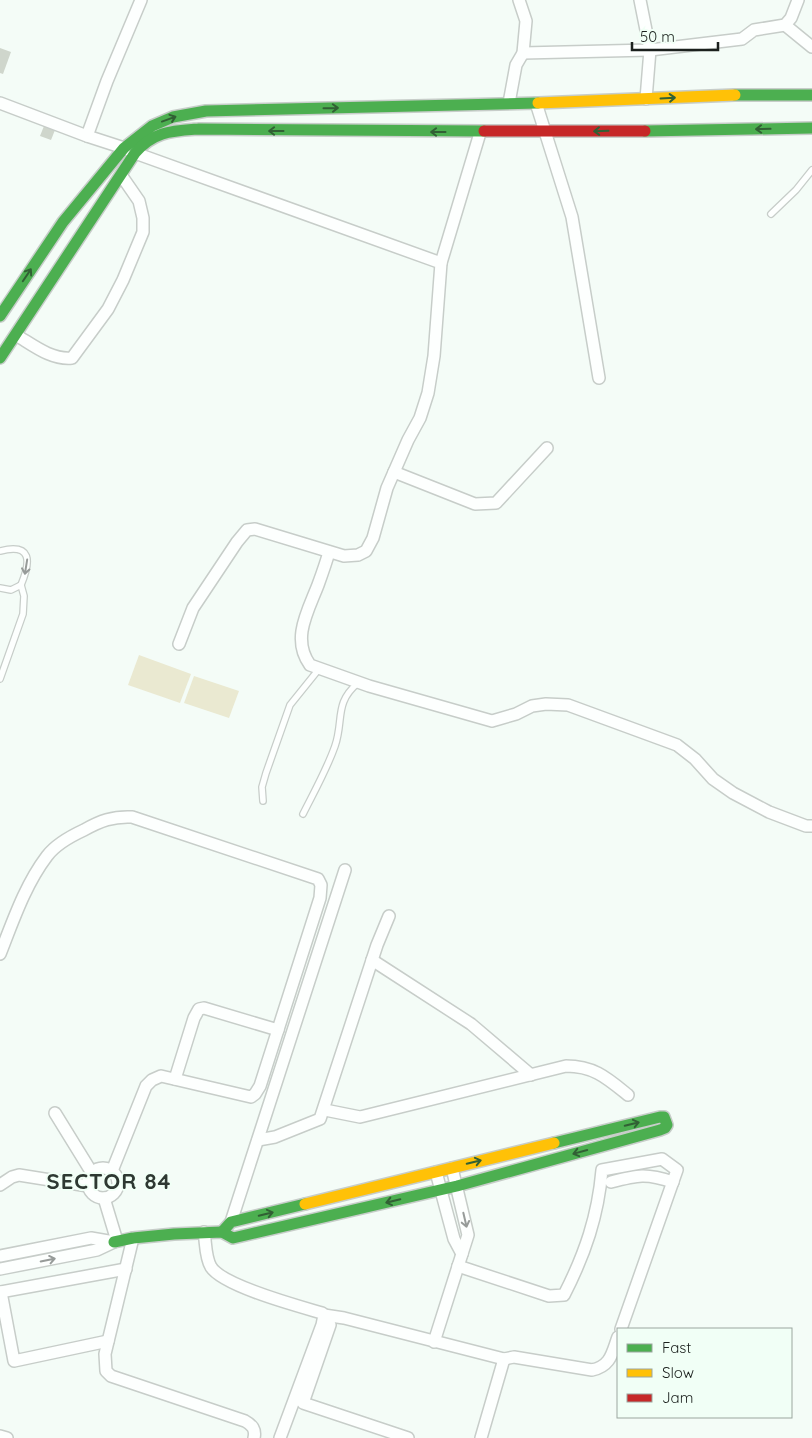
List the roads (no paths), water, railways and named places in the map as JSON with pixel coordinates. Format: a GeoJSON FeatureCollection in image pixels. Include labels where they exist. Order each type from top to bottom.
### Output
{"type":"FeatureCollection","features":[{"type":"Feature","properties":{"kind":"street"},"geometry":{"type":"LineString","coordinates":[[87,136],[107,81],[141,0]]}},
{"type":"Feature","properties":{"kind":"street"},"geometry":{"type":"LineString","coordinates":[[508,104],[516,65],[523,53],[526,21],[518,0]]}},
{"type":"Feature","properties":{"kind":"street"},"geometry":{"type":"LineString","coordinates":[[640,0],[650,50],[646,100]]}},
{"type":"Feature","properties":{"kind":"street"},"geometry":{"type":"LineString","coordinates":[[523,53],[650,50],[742,39],[754,30],[785,25],[791,18],[798,0]]}},
{"type":"Feature","properties":{"kind":"street"},"geometry":{"type":"LineString","coordinates":[[785,25],[812,47]]}},
{"type":"Feature","properties":{"kind":"street"},"geometry":{"type":"LineString","coordinates":[[0,316],[62,222],[124,148],[152,126],[172,117],[206,111],[646,100],[716,95],[812,95]]}},
{"type":"Feature","properties":{"kind":"street"},"geometry":{"type":"LineString","coordinates":[[0,103],[441,263]]}},
{"type":"Feature","properties":{"kind":"street"},"geometry":{"type":"LineString","coordinates":[[536,103],[572,217],[599,378]]}},
{"type":"Feature","properties":{"kind":"street"},"geometry":{"type":"LineString","coordinates":[[0,358],[63,262],[81,239],[135,153],[142,144],[159,133],[199,129],[546,132],[812,128]]}},
{"type":"Feature","properties":{"kind":"street"},"geometry":{"type":"LineString","coordinates":[[179,644],[193,608],[247,530],[255,529],[344,556],[358,555],[366,551],[373,538],[387,488],[420,418],[428,393],[434,356],[441,263],[480,132]]}},
{"type":"Feature","properties":{"kind":"street"},"geometry":{"type":"LineString","coordinates":[[16,335],[50,355],[61,359],[72,358],[108,309],[123,280],[143,232],[143,218],[139,201],[121,175]]}},
{"type":"Feature","properties":{"kind":"street"},"geometry":{"type":"LineString","coordinates":[[394,472],[475,504],[487,504],[496,502],[547,448]]}},
{"type":"Feature","properties":{"kind":"street"},"geometry":{"type":"LineString","coordinates":[[329,552],[307,610],[302,633],[301,647],[310,665],[359,682],[492,721],[516,714],[532,706],[546,704],[568,705],[677,745],[713,779],[733,793],[769,812],[806,826],[812,826]]}},
{"type":"Feature","properties":{"kind":"street"},"geometry":{"type":"LineString","coordinates":[[0,954],[26,892],[47,855],[66,839],[100,821],[119,816],[132,817],[318,879],[321,885],[320,898],[260,1086],[255,1094],[251,1097],[161,1076],[152,1080],[146,1086],[112,1172]]}},
{"type":"Feature","properties":{"kind":"street"},"geometry":{"type":"LineString","coordinates":[[222,1232],[231,1222],[345,870]]}},
{"type":"Feature","properties":{"kind":"street"},"geometry":{"type":"LineString","coordinates":[[258,1140],[320,1119],[372,960],[389,916]]}},
{"type":"Feature","properties":{"kind":"street"},"geometry":{"type":"LineString","coordinates":[[372,960],[471,1024],[531,1075]]}},
{"type":"Feature","properties":{"kind":"street"},"geometry":{"type":"LineString","coordinates":[[175,1080],[194,1018],[199,1009],[204,1008],[278,1030]]}},
{"type":"Feature","properties":{"kind":"street"},"geometry":{"type":"LineString","coordinates":[[324,1110],[360,1116],[566,1066],[580,1066],[604,1075],[628,1095]]}},
{"type":"Feature","properties":{"kind":"street"},"geometry":{"type":"LineString","coordinates":[[55,1113],[92,1173]]}},
{"type":"Feature","properties":{"kind":"street"},"geometry":{"type":"LineString","coordinates":[[0,1269],[97,1250],[115,1242],[133,1238],[222,1232],[234,1238],[457,1186],[660,1130],[667,1125],[664,1118],[660,1117],[231,1222]]}},
{"type":"Feature","properties":{"kind":"street"},"geometry":{"type":"LineString","coordinates":[[458,1266],[549,1296],[564,1295],[586,1247],[600,1196],[602,1170],[662,1160],[677,1170],[621,1328]]}},
{"type":"Feature","properties":{"kind":"street"},"geometry":{"type":"LineString","coordinates":[[434,1342],[468,1235],[452,1168]]}},
{"type":"Feature","properties":{"kind":"street"},"geometry":{"type":"LineString","coordinates":[[98,1169],[112,1172],[118,1184],[116,1191],[111,1196],[104,1198],[97,1197],[91,1193],[88,1186],[92,1173],[98,1169]]}},
{"type":"Feature","properties":{"kind":"street"},"geometry":{"type":"LineString","coordinates":[[436,1172],[454,1239],[462,1254]]}},
{"type":"Feature","properties":{"kind":"street"},"geometry":{"type":"LineString","coordinates":[[0,1185],[19,1175],[88,1186]]}},
{"type":"Feature","properties":{"kind":"street"},"geometry":{"type":"LineString","coordinates":[[611,1182],[642,1175],[673,1182]]}},
{"type":"Feature","properties":{"kind":"street"},"geometry":{"type":"LineString","coordinates":[[104,1198],[115,1242]]}},
{"type":"Feature","properties":{"kind":"street"},"geometry":{"type":"LineString","coordinates":[[204,1232],[208,1262],[214,1271],[257,1293],[328,1316],[504,1359],[514,1357],[584,1369],[601,1368],[607,1364],[617,1340]]}},
{"type":"Feature","properties":{"kind":"street"},"geometry":{"type":"LineString","coordinates":[[0,1256],[91,1238],[115,1242]]}},
{"type":"Feature","properties":{"kind":"street"},"geometry":{"type":"LineString","coordinates":[[133,1238],[108,1341],[104,1364],[106,1371],[111,1376],[245,1421],[251,1424],[254,1429],[254,1438]]}},
{"type":"Feature","properties":{"kind":"street"},"geometry":{"type":"LineString","coordinates":[[108,1341],[14,1361],[1,1292],[126,1269]]}},
{"type":"Feature","properties":{"kind":"street"},"geometry":{"type":"LineString","coordinates":[[280,1438],[322,1325],[328,1316]]}},
{"type":"Feature","properties":{"kind":"street"},"geometry":{"type":"LineString","coordinates":[[328,1316],[303,1403],[408,1438]]}},
{"type":"Feature","properties":{"kind":"street"},"geometry":{"type":"LineString","coordinates":[[480,1438],[504,1359]]}},
{"type":"Feature","properties":{"kind":"street"},"geometry":{"type":"LineString","coordinates":[[0,1436],[7,1438]]}},
{"type":"Feature","properties":{"kind":"lane"},"geometry":{"type":"LineString","coordinates":[[771,214],[796,190],[812,170]]}},
{"type":"Feature","properties":{"kind":"lane"},"geometry":{"type":"LineString","coordinates":[[0,551],[17,548],[27,558],[28,565],[21,585],[24,596],[23,614],[0,679]]}},
{"type":"Feature","properties":{"kind":"lane"},"geometry":{"type":"LineString","coordinates":[[0,588],[11,590],[21,585]]}},
{"type":"Feature","properties":{"kind":"lane"},"geometry":{"type":"LineString","coordinates":[[263,801],[262,787],[290,705],[319,669]]}},
{"type":"Feature","properties":{"kind":"lane"},"geometry":{"type":"LineString","coordinates":[[303,814],[335,748],[340,728],[343,700],[348,691],[359,682]]}},
{"type":"Feature","properties":{"kind":"district","name":"SECTOR 84"},"geometry":{"type":"Point","coordinates":[109,1181]}}]}
